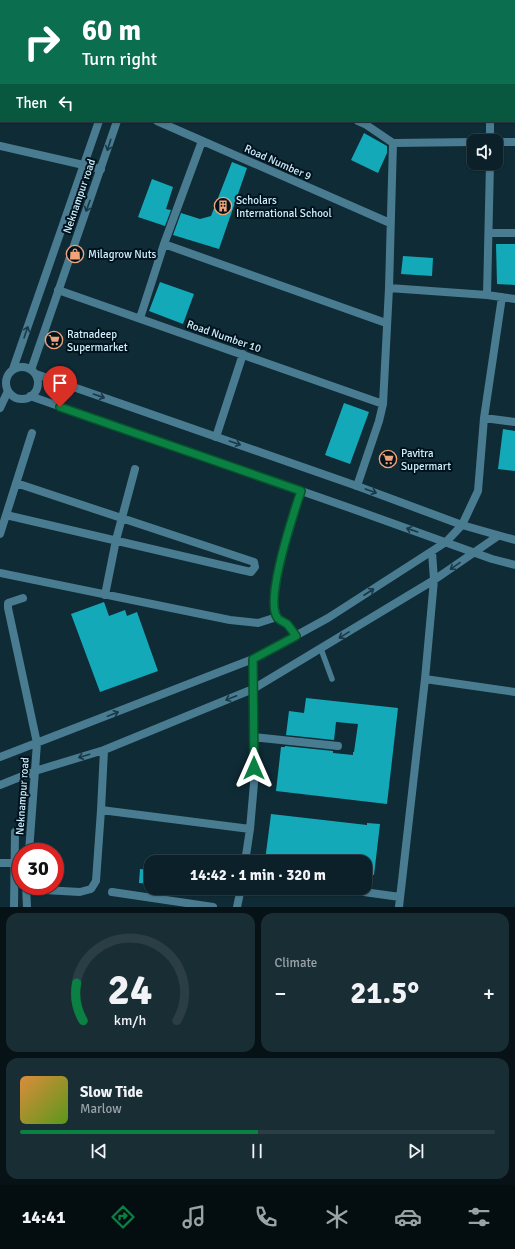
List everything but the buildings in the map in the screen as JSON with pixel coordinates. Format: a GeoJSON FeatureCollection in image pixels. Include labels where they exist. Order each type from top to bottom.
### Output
{"type":"FeatureCollection","features":[{"type":"Feature","properties":{"kind":"street","name":"Neknampur road"},"geometry":{"type":"LineString","coordinates":[[13,369],[99,122]]}},
{"type":"Feature","properties":{"kind":"street","name":"Neknampur road"},"geometry":{"type":"LineString","coordinates":[[33,372],[58,290],[117,122]]}},
{"type":"Feature","properties":{"kind":"street","name":"Road Number 9"},"geometry":{"type":"LineString","coordinates":[[159,122],[390,224]]}},
{"type":"Feature","properties":{"kind":"street"},"geometry":{"type":"LineString","coordinates":[[363,122],[393,143],[467,142]]}},
{"type":"Feature","properties":{"kind":"street"},"geometry":{"type":"LineString","coordinates":[[490,122],[490,134]]}},
{"type":"Feature","properties":{"kind":"street"},"geometry":{"type":"LineString","coordinates":[[140,318],[164,244],[202,141]]}},
{"type":"Feature","properties":{"kind":"street"},"geometry":{"type":"LineString","coordinates":[[503,142],[515,142]]}},
{"type":"Feature","properties":{"kind":"street"},"geometry":{"type":"LineString","coordinates":[[357,486],[379,421],[383,404],[393,143]]}},
{"type":"Feature","properties":{"kind":"street"},"geometry":{"type":"LineString","coordinates":[[0,146],[101,169]]}},
{"type":"Feature","properties":{"kind":"street"},"geometry":{"type":"LineString","coordinates":[[487,295],[490,170]]}},
{"type":"Feature","properties":{"kind":"street"},"geometry":{"type":"LineString","coordinates":[[489,233],[515,233]]}},
{"type":"Feature","properties":{"kind":"street"},"geometry":{"type":"LineString","coordinates":[[164,244],[386,323]]}},
{"type":"Feature","properties":{"kind":"street"},"geometry":{"type":"LineString","coordinates":[[388,288],[487,295],[515,299]]}},
{"type":"Feature","properties":{"kind":"street","name":"Road Number 10"},"geometry":{"type":"LineString","coordinates":[[58,290],[383,404]]}},
{"type":"Feature","properties":{"kind":"street"},"geometry":{"type":"LineString","coordinates":[[0,757],[253,659],[328,618],[446,542],[462,525],[478,491],[484,418],[502,297]]}},
{"type":"Feature","properties":{"kind":"street"},"geometry":{"type":"LineString","coordinates":[[216,437],[243,354]]}},
{"type":"Feature","properties":{"kind":"street"},"geometry":{"type":"LineString","coordinates":[[33,372],[38,380],[38,386],[35,392],[24,399],[12,396],[8,391],[6,379],[13,369],[26,367],[33,372],[357,486],[462,525],[515,540]]}},
{"type":"Feature","properties":{"kind":"street"},"geometry":{"type":"LineString","coordinates":[[0,408],[8,391]]}},
{"type":"Feature","properties":{"kind":"street"},"geometry":{"type":"LineString","coordinates":[[30,396],[474,553],[515,565]]}},
{"type":"Feature","properties":{"kind":"street"},"geometry":{"type":"LineString","coordinates":[[484,418],[515,422]]}},
{"type":"Feature","properties":{"kind":"street"},"geometry":{"type":"LineString","coordinates":[[0,534],[32,433]]}},
{"type":"Feature","properties":{"kind":"street"},"geometry":{"type":"LineString","coordinates":[[105,595],[116,540],[136,469]]}},
{"type":"Feature","properties":{"kind":"street"},"geometry":{"type":"LineString","coordinates":[[6,515],[251,572],[255,567],[254,562],[16,483]]}},
{"type":"Feature","properties":{"kind":"street"},"geometry":{"type":"LineString","coordinates":[[296,636],[288,625],[276,617],[274,592],[281,557],[301,491]]}},
{"type":"Feature","properties":{"kind":"street"},"geometry":{"type":"LineString","coordinates":[[0,785],[104,750],[253,689],[434,580],[498,536]]}},
{"type":"Feature","properties":{"kind":"street"},"geometry":{"type":"LineString","coordinates":[[399,907],[425,679],[434,580],[432,552]]}},
{"type":"Feature","properties":{"kind":"street"},"geometry":{"type":"LineString","coordinates":[[0,573],[230,620],[258,623],[276,617]]}},
{"type":"Feature","properties":{"kind":"street","name":"Neknampur road"},"geometry":{"type":"LineString","coordinates":[[23,598],[8,603],[8,608],[37,743],[30,843]]}},
{"type":"Feature","properties":{"kind":"street"},"geometry":{"type":"LineString","coordinates":[[246,855],[254,783],[253,659]]}},
{"type":"Feature","properties":{"kind":"street"},"geometry":{"type":"LineString","coordinates":[[425,679],[515,692]]}},
{"type":"Feature","properties":{"kind":"street"},"geometry":{"type":"LineString","coordinates":[[254,737],[338,746]]}},
{"type":"Feature","properties":{"kind":"street"},"geometry":{"type":"LineString","coordinates":[[64,891],[80,892],[92,888],[96,881],[104,750]]}},
{"type":"Feature","properties":{"kind":"street"},"geometry":{"type":"LineString","coordinates":[[101,810],[250,829]]}},
{"type":"Feature","properties":{"kind":"street"},"geometry":{"type":"LineString","coordinates":[[15,832],[16,843]]}},
{"type":"Feature","properties":{"kind":"street"},"geometry":{"type":"LineString","coordinates":[[0,863],[12,863]]}},
{"type":"Feature","properties":{"kind":"street"},"geometry":{"type":"LineString","coordinates":[[112,892],[213,907]]}},
{"type":"Feature","properties":{"kind":"street"},"geometry":{"type":"LineString","coordinates":[[372,893],[400,897]]}},
{"type":"Feature","properties":{"kind":"street"},"geometry":{"type":"LineString","coordinates":[[14,907],[15,895]]}},
{"type":"Feature","properties":{"kind":"street"},"geometry":{"type":"LineString","coordinates":[[26,895],[26,907]]}},
{"type":"Feature","properties":{"kind":"street"},"geometry":{"type":"LineString","coordinates":[[237,907],[240,895]]}},
{"type":"Feature","properties":{"kind":"lane"},"geometry":{"type":"LineString","coordinates":[[321,649],[332,679]]}},
{"type":"Feature","properties":{"kind":"place","name":"Scholars International School"},"geometry":{"type":"Point","coordinates":[223,206]}},
{"type":"Feature","properties":{"kind":"place","name":"Milagrow Nuts"},"geometry":{"type":"Point","coordinates":[75,254]}},
{"type":"Feature","properties":{"kind":"place","name":"Ratnadeep Supermarket"},"geometry":{"type":"Point","coordinates":[54,340]}},
{"type":"Feature","properties":{"kind":"place","name":"Pavitra Supermart"},"geometry":{"type":"Point","coordinates":[388,459]}},
{"type":"Feature","properties":{"kind":"route"},"geometry":{"type":"LineString","coordinates":[[60,407],[301,491],[281,557],[274,592],[276,617],[288,625],[296,636],[253,659],[254,768]]}}]}
